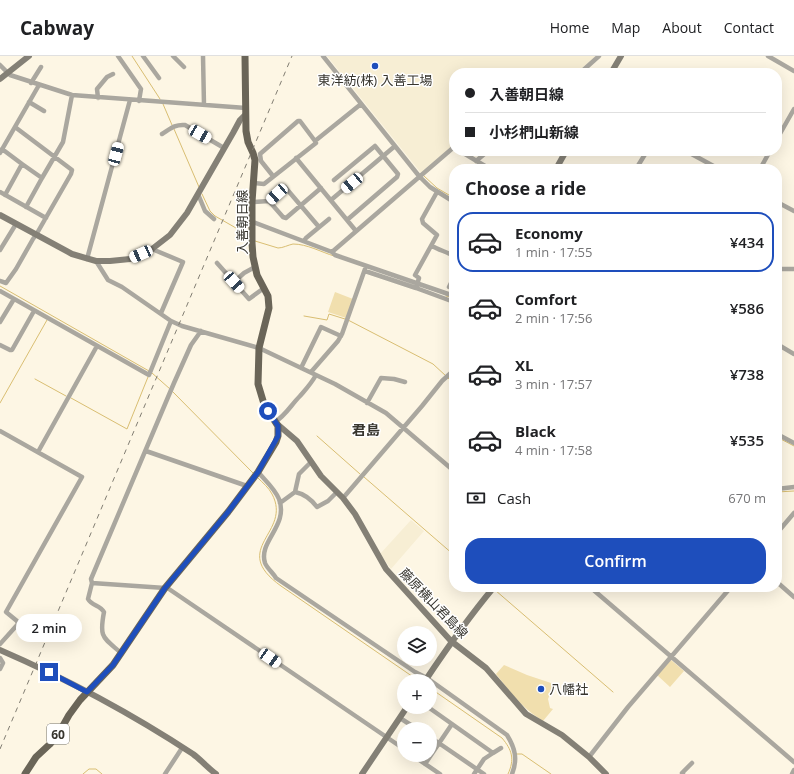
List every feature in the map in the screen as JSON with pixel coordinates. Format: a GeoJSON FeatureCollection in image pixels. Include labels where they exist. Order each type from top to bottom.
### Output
{"type":"FeatureCollection","features":[{"type":"Feature","properties":{"kind":"main road","name":"入善朝日線"},"geometry":{"type":"LineString","coordinates":[[25,774],[36,757],[50,744],[60,731],[69,715],[87,692],[113,665],[122,653],[165,587],[248,486],[258,472],[278,436],[278,426],[264,404],[258,384],[259,348],[269,308],[268,296],[255,267],[252,243],[252,202],[255,160],[248,142],[245,116],[245,56]]}},
{"type":"Feature","properties":{"kind":"street"},"geometry":{"type":"LineString","coordinates":[[0,79],[29,56]]}},
{"type":"Feature","properties":{"kind":"street"},"geometry":{"type":"LineString","coordinates":[[118,56],[141,89],[139,101]]}},
{"type":"Feature","properties":{"kind":"street"},"geometry":{"type":"LineString","coordinates":[[144,56],[159,78]]}},
{"type":"Feature","properties":{"kind":"street"},"geometry":{"type":"LineString","coordinates":[[173,56],[184,68]]}},
{"type":"Feature","properties":{"kind":"street"},"geometry":{"type":"LineString","coordinates":[[203,56],[204,105]]}},
{"type":"Feature","properties":{"kind":"street"},"geometry":{"type":"LineString","coordinates":[[323,56],[419,176],[437,192],[449,199]]}},
{"type":"Feature","properties":{"kind":"street"},"geometry":{"type":"LineString","coordinates":[[586,68],[599,56]]}},
{"type":"Feature","properties":{"kind":"street"},"geometry":{"type":"LineString","coordinates":[[614,68],[620,56]]}},
{"type":"Feature","properties":{"kind":"street"},"geometry":{"type":"LineString","coordinates":[[768,56],[794,71]]}},
{"type":"Feature","properties":{"kind":"street"},"geometry":{"type":"LineString","coordinates":[[0,65],[10,75],[72,95],[246,108]]}},
{"type":"Feature","properties":{"kind":"street"},"geometry":{"type":"LineString","coordinates":[[31,83],[41,67]]}},
{"type":"Feature","properties":{"kind":"street"},"geometry":{"type":"LineString","coordinates":[[98,98],[97,89],[107,77],[113,74]]}},
{"type":"Feature","properties":{"kind":"street"},"geometry":{"type":"LineString","coordinates":[[39,85],[1,151],[42,178]]}},
{"type":"Feature","properties":{"kind":"street"},"geometry":{"type":"LineString","coordinates":[[26,207],[63,142],[72,95]]}},
{"type":"Feature","properties":{"kind":"street"},"geometry":{"type":"LineString","coordinates":[[87,259],[130,100]]}},
{"type":"Feature","properties":{"kind":"street"},"geometry":{"type":"LineString","coordinates":[[29,102],[44,111]]}},
{"type":"Feature","properties":{"kind":"street"},"geometry":{"type":"LineString","coordinates":[[254,183],[264,184],[316,143],[315,141],[361,104]]}},
{"type":"Feature","properties":{"kind":"street"},"geometry":{"type":"LineString","coordinates":[[782,130],[794,109]]}},
{"type":"Feature","properties":{"kind":"street"},"geometry":{"type":"LineString","coordinates":[[0,215],[72,254],[96,261],[130,259],[152,249],[170,236],[187,213],[240,120],[245,116]]}},
{"type":"Feature","properties":{"kind":"street"},"geometry":{"type":"LineString","coordinates":[[273,176],[261,161],[260,154],[298,121],[300,121],[315,141]]}},
{"type":"Feature","properties":{"kind":"street"},"geometry":{"type":"LineString","coordinates":[[162,134],[179,124],[185,125],[224,148]]}},
{"type":"Feature","properties":{"kind":"street"},"geometry":{"type":"LineString","coordinates":[[0,281],[6,283],[46,218],[72,170],[15,127]]}},
{"type":"Feature","properties":{"kind":"street"},"geometry":{"type":"LineString","coordinates":[[334,180],[375,146],[398,174],[397,177],[347,220]]}},
{"type":"Feature","properties":{"kind":"street"},"geometry":{"type":"LineString","coordinates":[[331,200],[394,146]]}},
{"type":"Feature","properties":{"kind":"street"},"geometry":{"type":"LineString","coordinates":[[332,252],[449,151]]}},
{"type":"Feature","properties":{"kind":"street"},"geometry":{"type":"LineString","coordinates":[[468,156],[481,164]]}},
{"type":"Feature","properties":{"kind":"street"},"geometry":{"type":"LineString","coordinates":[[476,161],[482,156]]}},
{"type":"Feature","properties":{"kind":"street"},"geometry":{"type":"LineString","coordinates":[[695,156],[709,164]]}},
{"type":"Feature","properties":{"kind":"street"},"geometry":{"type":"LineString","coordinates":[[296,158],[356,231]]}},
{"type":"Feature","properties":{"kind":"street"},"geometry":{"type":"LineString","coordinates":[[22,164],[2,193],[46,218]]}},
{"type":"Feature","properties":{"kind":"street"},"geometry":{"type":"LineString","coordinates":[[252,202],[269,201],[285,187],[319,227]]}},
{"type":"Feature","properties":{"kind":"street"},"geometry":{"type":"LineString","coordinates":[[269,201],[283,217],[286,218],[321,188]]}},
{"type":"Feature","properties":{"kind":"street"},"geometry":{"type":"LineString","coordinates":[[416,288],[419,278],[416,275],[437,235],[423,223],[422,219],[437,192]]}},
{"type":"Feature","properties":{"kind":"street"},"geometry":{"type":"LineString","coordinates":[[198,194],[205,210],[214,219]]}},
{"type":"Feature","properties":{"kind":"street"},"geometry":{"type":"LineString","coordinates":[[782,205],[794,212]]}},
{"type":"Feature","properties":{"kind":"street"},"geometry":{"type":"LineString","coordinates":[[304,241],[329,219]]}},
{"type":"Feature","properties":{"kind":"street"},"geometry":{"type":"LineString","coordinates":[[252,222],[332,252],[335,255],[449,294]]}},
{"type":"Feature","properties":{"kind":"street"},"geometry":{"type":"LineString","coordinates":[[0,250],[16,224]]}},
{"type":"Feature","properties":{"kind":"street"},"geometry":{"type":"LineString","coordinates":[[432,246],[449,253]]}},
{"type":"Feature","properties":{"kind":"street"},"geometry":{"type":"LineString","coordinates":[[152,249],[183,262],[161,313]]}},
{"type":"Feature","properties":{"kind":"street"},"geometry":{"type":"LineString","coordinates":[[96,261],[108,280],[122,287],[171,321],[259,348],[335,384],[386,413],[449,467]]}},
{"type":"Feature","properties":{"kind":"street"},"geometry":{"type":"LineString","coordinates":[[217,264],[249,299],[264,288]]}},
{"type":"Feature","properties":{"kind":"street"},"geometry":{"type":"LineString","coordinates":[[311,372],[341,336],[367,265]]}},
{"type":"Feature","properties":{"kind":"street"},"geometry":{"type":"LineString","coordinates":[[234,282],[244,273],[255,267]]}},
{"type":"Feature","properties":{"kind":"street"},"geometry":{"type":"LineString","coordinates":[[782,269],[794,269]]}},
{"type":"Feature","properties":{"kind":"street"},"geometry":{"type":"LineString","coordinates":[[365,271],[449,300]]}},
{"type":"Feature","properties":{"kind":"street"},"geometry":{"type":"LineString","coordinates":[[0,291],[149,374],[171,321]]}},
{"type":"Feature","properties":{"kind":"street"},"geometry":{"type":"LineString","coordinates":[[0,322],[14,299]]}},
{"type":"Feature","properties":{"kind":"street"},"geometry":{"type":"LineString","coordinates":[[0,345],[12,350],[34,311]]}},
{"type":"Feature","properties":{"kind":"street"},"geometry":{"type":"LineString","coordinates":[[301,368],[321,327],[341,336]]}},
{"type":"Feature","properties":{"kind":"street"},"geometry":{"type":"LineString","coordinates":[[122,653],[104,638],[102,627],[104,612],[102,608],[90,602],[88,599],[92,583],[91,579],[174,383],[191,345],[200,331]]}},
{"type":"Feature","properties":{"kind":"street"},"geometry":{"type":"LineString","coordinates":[[38,452],[97,346]]}},
{"type":"Feature","properties":{"kind":"street"},"geometry":{"type":"LineString","coordinates":[[782,347],[794,354]]}},
{"type":"Feature","properties":{"kind":"street"},"geometry":{"type":"LineString","coordinates":[[275,422],[283,417],[300,395],[310,386],[316,375]]}},
{"type":"Feature","properties":{"kind":"street"},"geometry":{"type":"LineString","coordinates":[[343,498],[449,375]]}},
{"type":"Feature","properties":{"kind":"street"},"geometry":{"type":"LineString","coordinates":[[367,402],[381,378],[405,382]]}},
{"type":"Feature","properties":{"kind":"street","name":"藤原横山君島線"},"geometry":{"type":"LineString","coordinates":[[275,422],[297,441],[320,476],[343,498],[386,569],[451,641],[486,668],[526,714],[562,735],[589,757],[606,774]]}},
{"type":"Feature","properties":{"kind":"street"},"geometry":{"type":"LineString","coordinates":[[0,431],[82,477],[6,612],[18,624],[0,644]]}},
{"type":"Feature","properties":{"kind":"street"},"geometry":{"type":"LineString","coordinates":[[782,437],[794,444]]}},
{"type":"Feature","properties":{"kind":"street"},"geometry":{"type":"LineString","coordinates":[[146,451],[248,486]]}},
{"type":"Feature","properties":{"kind":"street"},"geometry":{"type":"LineString","coordinates":[[280,504],[295,492],[299,474],[311,462]]}},
{"type":"Feature","properties":{"kind":"street"},"geometry":{"type":"LineString","coordinates":[[258,472],[279,498],[281,508],[281,516],[276,531],[265,548],[264,553],[265,564],[276,578],[418,674]]}},
{"type":"Feature","properties":{"kind":"street"},"geometry":{"type":"LineString","coordinates":[[782,488],[794,487]]}},
{"type":"Feature","properties":{"kind":"street"},"geometry":{"type":"LineString","coordinates":[[295,492],[301,493],[311,500],[317,507],[328,501],[337,492]]}},
{"type":"Feature","properties":{"kind":"street"},"geometry":{"type":"LineString","coordinates":[[782,527],[794,513]]}},
{"type":"Feature","properties":{"kind":"street"},"geometry":{"type":"LineString","coordinates":[[92,583],[165,587],[397,744]]}},
{"type":"Feature","properties":{"kind":"street"},"geometry":{"type":"LineString","coordinates":[[782,586],[794,597]]}},
{"type":"Feature","properties":{"kind":"street"},"geometry":{"type":"LineString","coordinates":[[430,674],[451,641],[490,592]]}},
{"type":"Feature","properties":{"kind":"street"},"geometry":{"type":"LineString","coordinates":[[596,592],[794,762]]}},
{"type":"Feature","properties":{"kind":"street"},"geometry":{"type":"LineString","coordinates":[[589,757],[628,707],[727,592]]}},
{"type":"Feature","properties":{"kind":"street"},"geometry":{"type":"LineString","coordinates":[[0,650],[87,692],[135,718],[194,755],[216,774]]}},
{"type":"Feature","properties":{"kind":"street"},"geometry":{"type":"LineString","coordinates":[[0,658],[3,663],[0,670]]}},
{"type":"Feature","properties":{"kind":"street"},"geometry":{"type":"LineString","coordinates":[[437,688],[506,735],[513,745],[516,758],[512,774]]}},
{"type":"Feature","properties":{"kind":"street"},"geometry":{"type":"LineString","coordinates":[[437,713],[493,753]]}},
{"type":"Feature","properties":{"kind":"street"},"geometry":{"type":"LineString","coordinates":[[362,774],[403,714]]}},
{"type":"Feature","properties":{"kind":"street"},"geometry":{"type":"LineString","coordinates":[[400,718],[406,722]]}},
{"type":"Feature","properties":{"kind":"street"},"geometry":{"type":"LineString","coordinates":[[425,764],[452,724]]}},
{"type":"Feature","properties":{"kind":"street"},"geometry":{"type":"LineString","coordinates":[[439,744],[484,774]]}},
{"type":"Feature","properties":{"kind":"street"},"geometry":{"type":"LineString","coordinates":[[165,774],[182,748]]}},
{"type":"Feature","properties":{"kind":"street"},"geometry":{"type":"LineString","coordinates":[[474,774],[484,759],[502,748]]}},
{"type":"Feature","properties":{"kind":"street"},"geometry":{"type":"LineString","coordinates":[[422,762],[440,774]]}},
{"type":"Feature","properties":{"kind":"street"},"geometry":{"type":"LineString","coordinates":[[683,774],[682,773],[692,763]]}},
{"type":"Feature","properties":{"kind":"street"},"geometry":{"type":"LineString","coordinates":[[792,774],[794,770]]}},
{"type":"Feature","properties":{"kind":"shaded area"},"geometry":{"type":"Polygon","coordinates":[[[327,56],[596,56],[582,68],[449,68],[449,149],[421,173],[327,56]]]}},
{"type":"Feature","properties":{"kind":"shaded area"},"geometry":{"type":"Polygon","coordinates":[[[335,292],[353,299],[346,318],[328,312],[335,292]]]}},
{"type":"Feature","properties":{"kind":"shaded area"},"geometry":{"type":"Polygon","coordinates":[[[411,520],[424,531],[391,569],[380,554],[411,520]]]}},
{"type":"Feature","properties":{"kind":"shaded area"},"geometry":{"type":"Polygon","coordinates":[[[671,660],[684,671],[670,687],[657,675],[671,660]]]}},
{"type":"Feature","properties":{"kind":"shaded area"},"geometry":{"type":"Polygon","coordinates":[[[504,665],[554,684],[548,699],[550,708],[553,709],[543,721],[512,694],[496,674],[504,665]]]}},
{"type":"Feature","properties":{"kind":"waterway"},"geometry":{"type":"LineString","coordinates":[[132,56],[160,99]]}},
{"type":"Feature","properties":{"kind":"waterway"},"geometry":{"type":"LineString","coordinates":[[163,104],[172,125]]}},
{"type":"Feature","properties":{"kind":"waterway"},"geometry":{"type":"LineString","coordinates":[[174,129],[199,187]]}},
{"type":"Feature","properties":{"kind":"waterway"},"geometry":{"type":"LineString","coordinates":[[424,176],[437,188],[449,195]]}},
{"type":"Feature","properties":{"kind":"waterway"},"geometry":{"type":"LineString","coordinates":[[202,194],[210,211],[215,216],[236,228],[249,238]]}},
{"type":"Feature","properties":{"kind":"waterway"},"geometry":{"type":"LineString","coordinates":[[255,241],[278,248],[298,244],[314,248],[334,256]]}},
{"type":"Feature","properties":{"kind":"waterway"},"geometry":{"type":"LineString","coordinates":[[0,286],[149,371]]}},
{"type":"Feature","properties":{"kind":"waterway"},"geometry":{"type":"LineString","coordinates":[[304,316],[327,320],[329,314],[345,319]]}},
{"type":"Feature","properties":{"kind":"waterway"},"geometry":{"type":"LineString","coordinates":[[0,403],[47,320]]}},
{"type":"Feature","properties":{"kind":"waterway"},"geometry":{"type":"LineString","coordinates":[[348,320],[433,364],[446,376]]}},
{"type":"Feature","properties":{"kind":"waterway"},"geometry":{"type":"LineString","coordinates":[[152,373],[170,389]]}},
{"type":"Feature","properties":{"kind":"waterway"},"geometry":{"type":"LineString","coordinates":[[71,398],[127,429],[148,377]]}},
{"type":"Feature","properties":{"kind":"waterway"},"geometry":{"type":"LineString","coordinates":[[35,379],[66,396]]}},
{"type":"Feature","properties":{"kind":"waterway"},"geometry":{"type":"LineString","coordinates":[[172,391],[253,473]]}},
{"type":"Feature","properties":{"kind":"waterway"},"geometry":{"type":"LineString","coordinates":[[317,436],[360,474]]}},
{"type":"Feature","properties":{"kind":"waterway"},"geometry":{"type":"LineString","coordinates":[[782,440],[794,446]]}},
{"type":"Feature","properties":{"kind":"waterway"},"geometry":{"type":"LineString","coordinates":[[364,477],[449,551]]}},
{"type":"Feature","properties":{"kind":"waterway"},"geometry":{"type":"LineString","coordinates":[[258,478],[271,492],[276,508],[275,519],[260,550],[260,561],[266,573],[281,586],[409,674]]}},
{"type":"Feature","properties":{"kind":"waterway"},"geometry":{"type":"LineString","coordinates":[[782,492],[794,491]]}},
{"type":"Feature","properties":{"kind":"waterway"},"geometry":{"type":"LineString","coordinates":[[497,592],[613,692]]}},
{"type":"Feature","properties":{"kind":"waterway"},"geometry":{"type":"LineString","coordinates":[[437,693],[502,738],[510,751],[512,759],[508,774]]}},
{"type":"Feature","properties":{"kind":"waterway"},"geometry":{"type":"LineString","coordinates":[[516,754],[522,754],[551,774]]}},
{"type":"Feature","properties":{"kind":"waterway"},"geometry":{"type":"LineString","coordinates":[[83,774],[89,769],[96,769],[102,774]]}},
{"type":"Feature","properties":{"kind":"railway"},"geometry":{"type":"LineString","coordinates":[[0,749],[292,56]]}},
{"type":"Feature","properties":{"kind":"place","name":"東洋紡(株) 入善工場"},"geometry":{"type":"Point","coordinates":[375,66]}},
{"type":"Feature","properties":{"kind":"place","name":"八幡社"},"geometry":{"type":"Point","coordinates":[541,689]}},
{"type":"Feature","properties":{"kind":"district","name":"君島"},"geometry":{"type":"Point","coordinates":[366,429]}},
{"type":"Feature","properties":{"kind":"route"},"geometry":{"type":"LineString","coordinates":[[49,672],[87,692],[113,665],[165,588],[228,512],[258,472],[278,436],[278,426],[268,411]]}}]}
